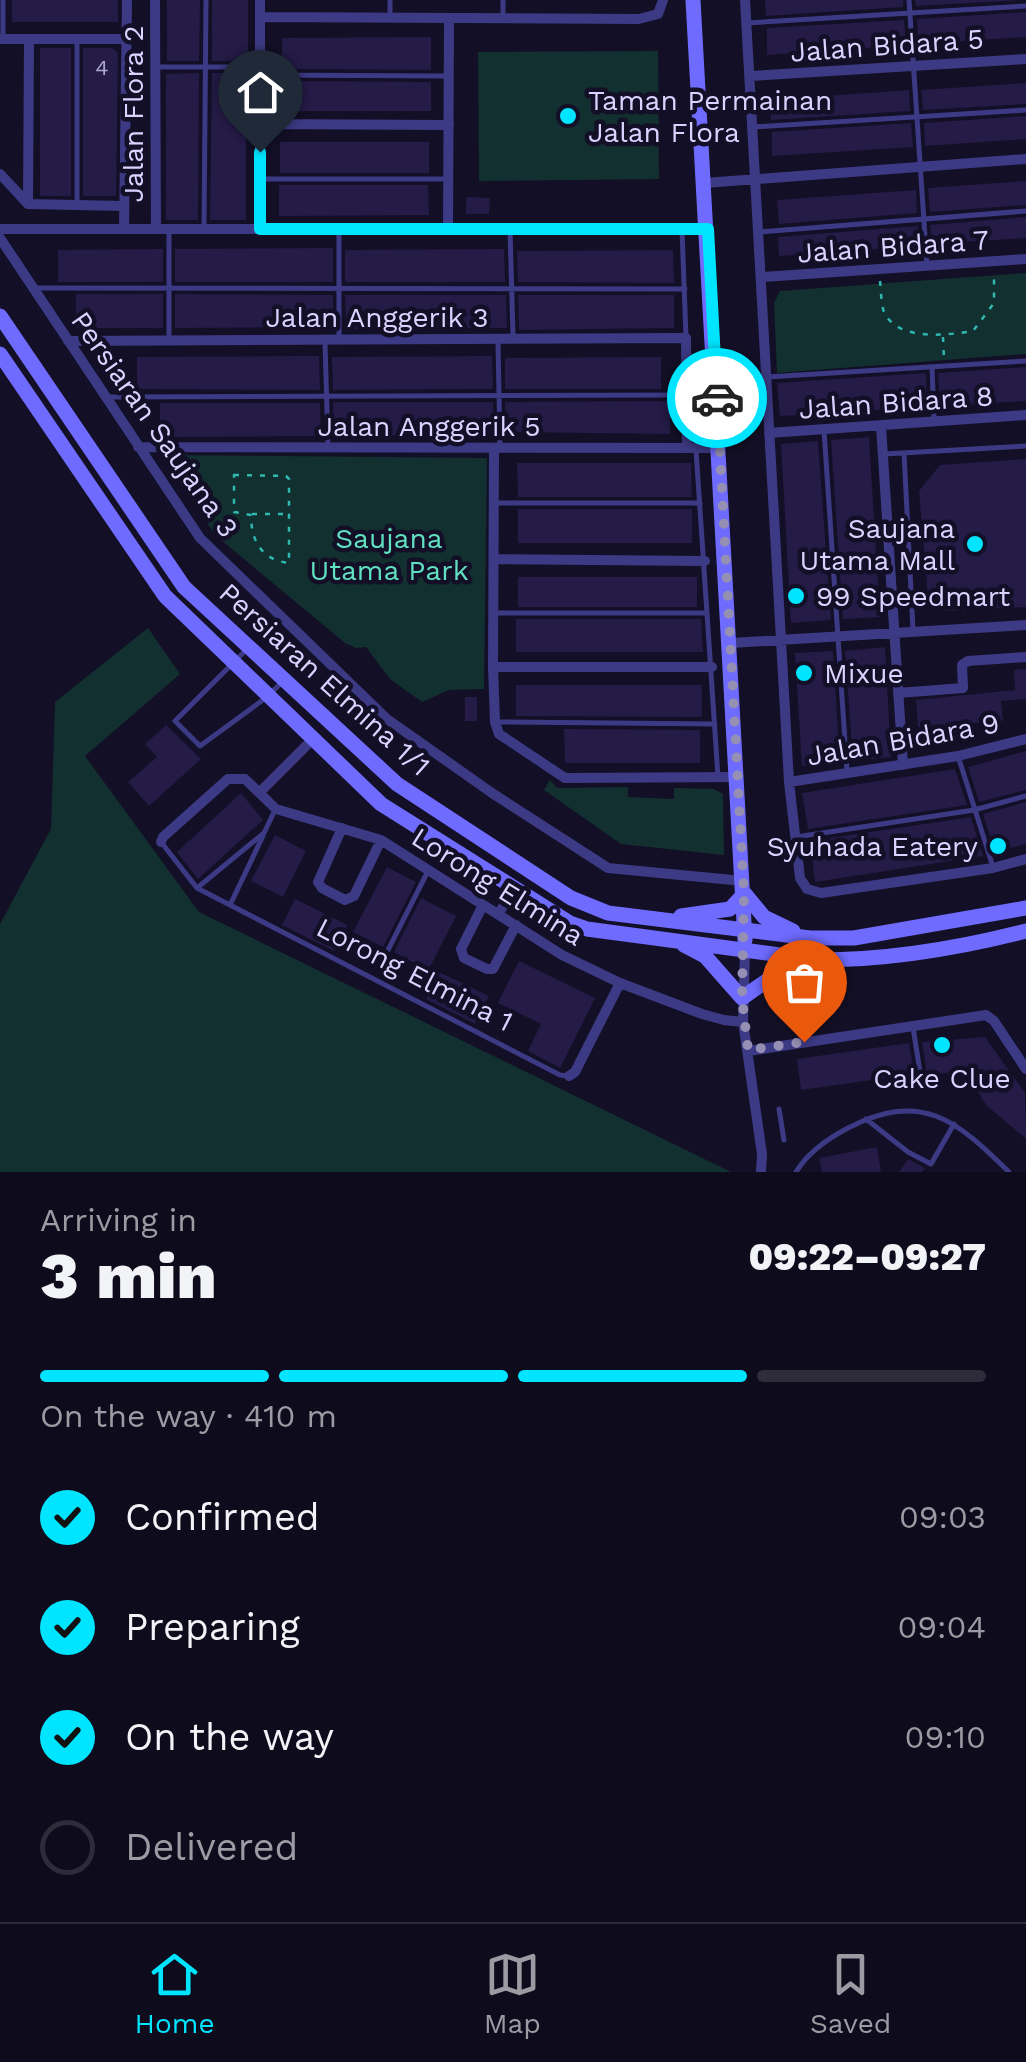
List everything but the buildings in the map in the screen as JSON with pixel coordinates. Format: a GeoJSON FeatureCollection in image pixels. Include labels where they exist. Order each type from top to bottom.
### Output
{"type":"FeatureCollection","features":[{"type":"Feature","properties":{"kind":"main road"},"geometry":{"type":"LineString","coordinates":[[694,0],[745,949]]}},
{"type":"Feature","properties":{"kind":"main road","name":"Persiaran Elmina 1/1"},"geometry":{"type":"LineString","coordinates":[[0,316],[184,587],[397,784],[588,907],[646,919],[810,938],[854,938],[1026,908]]}},
{"type":"Feature","properties":{"kind":"main road","name":"Persiaran Elmina 1/1"},"geometry":{"type":"LineString","coordinates":[[0,354],[156,584],[267,696],[382,804],[570,923],[587,930],[818,960],[853,960],[1026,931]]}},
{"type":"Feature","properties":{"kind":"main road"},"geometry":{"type":"LineString","coordinates":[[646,919],[730,909],[744,887]]}},
{"type":"Feature","properties":{"kind":"main road"},"geometry":{"type":"LineString","coordinates":[[744,887],[764,917],[810,938]]}},
{"type":"Feature","properties":{"kind":"main road"},"geometry":{"type":"LineString","coordinates":[[670,940],[705,956],[742,998],[778,973],[818,960]]}},
{"type":"Feature","properties":{"kind":"street"},"geometry":{"type":"LineString","coordinates":[[124,229],[126,0]]}},
{"type":"Feature","properties":{"kind":"street","name":"Jalan Flora 2"},"geometry":{"type":"LineString","coordinates":[[155,0],[156,229]]}},
{"type":"Feature","properties":{"kind":"street"},"geometry":{"type":"LineString","coordinates":[[260,0],[260,229]]}},
{"type":"Feature","properties":{"kind":"street"},"geometry":{"type":"LineString","coordinates":[[260,17],[639,19],[658,14],[663,0]]}},
{"type":"Feature","properties":{"kind":"street"},"geometry":{"type":"LineString","coordinates":[[745,0],[763,277],[778,640],[793,837],[800,878],[807,889],[821,893],[994,868],[1026,859]]}},
{"type":"Feature","properties":{"kind":"street"},"geometry":{"type":"LineString","coordinates":[[448,229],[449,20]]}},
{"type":"Feature","properties":{"kind":"street"},"geometry":{"type":"LineString","coordinates":[[2,39],[126,39]]}},
{"type":"Feature","properties":{"kind":"street"},"geometry":{"type":"LineString","coordinates":[[28,204],[29,39]]}},
{"type":"Feature","properties":{"kind":"street","name":"Jalan Bidara 5"},"geometry":{"type":"LineString","coordinates":[[750,76],[1026,59]]}},
{"type":"Feature","properties":{"kind":"street"},"geometry":{"type":"LineString","coordinates":[[260,124],[449,125]]}},
{"type":"Feature","properties":{"kind":"street"},"geometry":{"type":"LineString","coordinates":[[705,183],[1026,158]]}},
{"type":"Feature","properties":{"kind":"street"},"geometry":{"type":"LineString","coordinates":[[0,174],[28,204],[124,206]]}},
{"type":"Feature","properties":{"kind":"street"},"geometry":{"type":"LineString","coordinates":[[0,229],[708,229]]}},
{"type":"Feature","properties":{"kind":"street","name":"Persiaran Saujana 3"},"geometry":{"type":"LineString","coordinates":[[0,238],[200,538],[387,719],[608,868],[744,887]]}},
{"type":"Feature","properties":{"kind":"street","name":"Jalan Bidara 7"},"geometry":{"type":"LineString","coordinates":[[763,277],[1026,259]]}},
{"type":"Feature","properties":{"kind":"street"},"geometry":{"type":"LineString","coordinates":[[686,338],[686,396],[692,447]]}},
{"type":"Feature","properties":{"kind":"street","name":"Jalan Anggerik 3"},"geometry":{"type":"LineString","coordinates":[[68,341],[686,338]]}},
{"type":"Feature","properties":{"kind":"street","name":"Jalan Bidara 8"},"geometry":{"type":"LineString","coordinates":[[768,433],[1026,415]]}},
{"type":"Feature","properties":{"kind":"street"},"geometry":{"type":"LineString","coordinates":[[880,426],[903,765]]}},
{"type":"Feature","properties":{"kind":"street","name":"Jalan Anggerik 5"},"geometry":{"type":"LineString","coordinates":[[138,447],[720,448]]}},
{"type":"Feature","properties":{"kind":"street"},"geometry":{"type":"LineString","coordinates":[[497,450],[493,668],[497,728],[565,778],[738,777]]}},
{"type":"Feature","properties":{"kind":"street"},"geometry":{"type":"LineString","coordinates":[[494,560],[705,561]]}},
{"type":"Feature","properties":{"kind":"street"},"geometry":{"type":"LineString","coordinates":[[730,643],[1026,625]]}},
{"type":"Feature","properties":{"kind":"street","name":"Jalan Bidara 9"},"geometry":{"type":"LineString","coordinates":[[898,693],[963,688],[962,665],[968,661],[1026,658]]}},
{"type":"Feature","properties":{"kind":"street"},"geometry":{"type":"LineString","coordinates":[[493,668],[712,668]]}},
{"type":"Feature","properties":{"kind":"street"},"geometry":{"type":"LineString","coordinates":[[260,792],[314,738]]}},
{"type":"Feature","properties":{"kind":"street","name":"Jalan Bidara 9"},"geometry":{"type":"LineString","coordinates":[[788,782],[958,756],[1026,739]]}},
{"type":"Feature","properties":{"kind":"street"},"geometry":{"type":"LineString","coordinates":[[161,842],[228,779],[237,777],[276,809]]}},
{"type":"Feature","properties":{"kind":"street","name":"Lorong Elmina"},"geometry":{"type":"LineString","coordinates":[[276,809],[381,840],[562,955],[620,983],[702,1014],[743,1022]]}},
{"type":"Feature","properties":{"kind":"street"},"geometry":{"type":"LineString","coordinates":[[342,828],[318,882],[345,900],[354,896],[381,840]]}},
{"type":"Feature","properties":{"kind":"street"},"geometry":{"type":"LineString","coordinates":[[498,914],[514,888]]}},
{"type":"Feature","properties":{"kind":"street"},"geometry":{"type":"LineString","coordinates":[[482,905],[461,949],[464,958],[487,969],[494,968],[516,925]]}},
{"type":"Feature","properties":{"kind":"street"},"geometry":{"type":"LineString","coordinates":[[745,949],[743,1022],[762,1154],[761,1172]]}},
{"type":"Feature","properties":{"kind":"street","name":"Lorong Elmina 1"},"geometry":{"type":"LineString","coordinates":[[569,1076],[575,1072],[620,983]]}},
{"type":"Feature","properties":{"kind":"street"},"geometry":{"type":"LineString","coordinates":[[748,1050],[986,1015],[1026,1069]]}},
{"type":"Feature","properties":{"kind":"lane"},"geometry":{"type":"LineString","coordinates":[[2,39],[3,0]]}},
{"type":"Feature","properties":{"kind":"lane"},"geometry":{"type":"LineString","coordinates":[[204,229],[206,0]]}},
{"type":"Feature","properties":{"kind":"lane"},"geometry":{"type":"LineString","coordinates":[[390,0],[390,19]]}},
{"type":"Feature","properties":{"kind":"lane"},"geometry":{"type":"LineString","coordinates":[[503,0],[503,20]]}},
{"type":"Feature","properties":{"kind":"lane"},"geometry":{"type":"LineString","coordinates":[[910,0],[928,266]]}},
{"type":"Feature","properties":{"kind":"lane"},"geometry":{"type":"LineString","coordinates":[[747,23],[1026,6]]}},
{"type":"Feature","properties":{"kind":"lane"},"geometry":{"type":"LineString","coordinates":[[77,39],[77,206]]}},
{"type":"Feature","properties":{"kind":"lane"},"geometry":{"type":"LineString","coordinates":[[156,67],[449,76]]}},
{"type":"Feature","properties":{"kind":"lane"},"geometry":{"type":"LineString","coordinates":[[753,127],[1026,110]]}},
{"type":"Feature","properties":{"kind":"lane"},"geometry":{"type":"LineString","coordinates":[[260,179],[448,179]]}},
{"type":"Feature","properties":{"kind":"lane"},"geometry":{"type":"LineString","coordinates":[[760,232],[1026,211]]}},
{"type":"Feature","properties":{"kind":"lane"},"geometry":{"type":"LineString","coordinates":[[169,229],[169,340]]}},
{"type":"Feature","properties":{"kind":"lane"},"geometry":{"type":"LineString","coordinates":[[339,229],[339,340]]}},
{"type":"Feature","properties":{"kind":"lane"},"geometry":{"type":"LineString","coordinates":[[510,229],[513,338]]}},
{"type":"Feature","properties":{"kind":"lane"},"geometry":{"type":"LineString","coordinates":[[682,230],[686,338]]}},
{"type":"Feature","properties":{"kind":"lane"},"geometry":{"type":"LineString","coordinates":[[33,288],[685,288]]}},
{"type":"Feature","properties":{"kind":"lane"},"geometry":{"type":"LineString","coordinates":[[497,450],[498,339]]}},
{"type":"Feature","properties":{"kind":"lane"},"geometry":{"type":"LineString","coordinates":[[325,340],[328,449]]}},
{"type":"Feature","properties":{"kind":"lane"},"geometry":{"type":"LineString","coordinates":[[767,377],[1026,361]]}},
{"type":"Feature","properties":{"kind":"lane"},"geometry":{"type":"LineString","coordinates":[[932,367],[934,422]]}},
{"type":"Feature","properties":{"kind":"lane"},"geometry":{"type":"LineString","coordinates":[[105,397],[686,396]]}},
{"type":"Feature","properties":{"kind":"lane"},"geometry":{"type":"LineString","coordinates":[[824,430],[847,774]]}},
{"type":"Feature","properties":{"kind":"lane"},"geometry":{"type":"LineString","coordinates":[[882,454],[1026,446]]}},
{"type":"Feature","properties":{"kind":"lane"},"geometry":{"type":"LineString","coordinates":[[692,447],[705,561],[718,777]]}},
{"type":"Feature","properties":{"kind":"lane"},"geometry":{"type":"LineString","coordinates":[[904,453],[914,632]]}},
{"type":"Feature","properties":{"kind":"lane"},"geometry":{"type":"LineString","coordinates":[[494,502],[700,503]]}},
{"type":"Feature","properties":{"kind":"lane"},"geometry":{"type":"LineString","coordinates":[[494,613],[707,613]]}},
{"type":"Feature","properties":{"kind":"lane"},"geometry":{"type":"LineString","coordinates":[[250,646],[175,721],[200,746],[285,678]]}},
{"type":"Feature","properties":{"kind":"lane"},"geometry":{"type":"LineString","coordinates":[[497,728],[715,724]]}},
{"type":"Feature","properties":{"kind":"lane"},"geometry":{"type":"LineString","coordinates":[[958,756],[994,868]]}},
{"type":"Feature","properties":{"kind":"lane"},"geometry":{"type":"LineString","coordinates":[[793,837],[974,810],[1026,796]]}},
{"type":"Feature","properties":{"kind":"lane"},"geometry":{"type":"LineString","coordinates":[[230,905],[276,809]]}},
{"type":"Feature","properties":{"kind":"lane"},"geometry":{"type":"LineString","coordinates":[[198,888],[264,833]]}},
{"type":"Feature","properties":{"kind":"lane","name":"Lorong Elmina 1"},"geometry":{"type":"LineString","coordinates":[[161,842],[198,888],[560,1075],[569,1076]]}},
{"type":"Feature","properties":{"kind":"lane"},"geometry":{"type":"LineString","coordinates":[[388,950],[429,870]]}},
{"type":"Feature","properties":{"kind":"lane"},"geometry":{"type":"LineString","coordinates":[[913,1024],[922,1085]]}},
{"type":"Feature","properties":{"kind":"lane"},"geometry":{"type":"LineString","coordinates":[[779,1109],[784,1140]]}},
{"type":"Feature","properties":{"kind":"lane"},"geometry":{"type":"LineString","coordinates":[[796,1172],[806,1155],[866,1119],[890,1111],[910,1110],[970,1133],[1009,1172]]}},
{"type":"Feature","properties":{"kind":"lane"},"geometry":{"type":"LineString","coordinates":[[866,1119],[908,1152],[931,1164],[954,1124]]}},
{"type":"Feature","properties":{"kind":"path"},"geometry":{"type":"LineString","coordinates":[[879,269],[884,312],[895,324],[914,332],[942,336],[972,331],[994,304],[994,261]]}},
{"type":"Feature","properties":{"kind":"path"},"geometry":{"type":"LineString","coordinates":[[942,336],[944,366]]}},
{"type":"Feature","properties":{"kind":"path"},"geometry":{"type":"LineString","coordinates":[[251,514],[256,545],[267,555],[289,563],[290,514],[289,479],[234,475],[234,512],[290,514]]}},
{"type":"Feature","properties":{"kind":"green space","name":"Taman Permainan Jalan Flora"},"geometry":{"type":"Polygon","coordinates":[[[658,51],[659,179],[479,181],[478,52],[658,51]]]}},
{"type":"Feature","properties":{"kind":"green space"},"geometry":{"type":"Polygon","coordinates":[[[1026,273],[1026,354],[777,373],[774,303],[780,291],[1026,273]]]}},
{"type":"Feature","properties":{"kind":"green space","name":"Saujana Utama Park"},"geometry":{"type":"Polygon","coordinates":[[[163,455],[487,458],[484,689],[449,690],[422,702],[390,679],[366,647],[345,643],[215,535],[163,455]]]}},
{"type":"Feature","properties":{"kind":"green space"},"geometry":{"type":"Polygon","coordinates":[[[148,628],[180,674],[85,756],[199,912],[731,1172],[0,1172],[0,924],[51,829],[55,702],[148,628]]]}},
{"type":"Feature","properties":{"kind":"green space"},"geometry":{"type":"Polygon","coordinates":[[[550,780],[557,788],[628,787],[628,797],[674,799],[674,788],[714,789],[723,794],[724,855],[621,844],[544,790],[550,780]]]}},
{"type":"Feature","properties":{"kind":"way so far"},"geometry":{"type":"LineString","coordinates":[[717,398],[744,894],[743,1022],[748,1050],[804,1042]]}},
{"type":"Feature","properties":{"kind":"place","name":"Taman Permainan Jalan Flora"},"geometry":{"type":"Point","coordinates":[568,116]}},
{"type":"Feature","properties":{"kind":"place","name":"Saujana Utama Mall"},"geometry":{"type":"Point","coordinates":[975,544]}},
{"type":"Feature","properties":{"kind":"place","name":"99 Speedmart"},"geometry":{"type":"Point","coordinates":[796,596]}},
{"type":"Feature","properties":{"kind":"place","name":"Mixue"},"geometry":{"type":"Point","coordinates":[804,673]}},
{"type":"Feature","properties":{"kind":"place","name":"Syuhada Eatery"},"geometry":{"type":"Point","coordinates":[998,846]}},
{"type":"Feature","properties":{"kind":"place","name":"Cake Clue"},"geometry":{"type":"Point","coordinates":[942,1045]}},
{"type":"Feature","properties":{"kind":"route"},"geometry":{"type":"LineString","coordinates":[[260,152],[260,229],[708,229],[717,398]]}}]}
